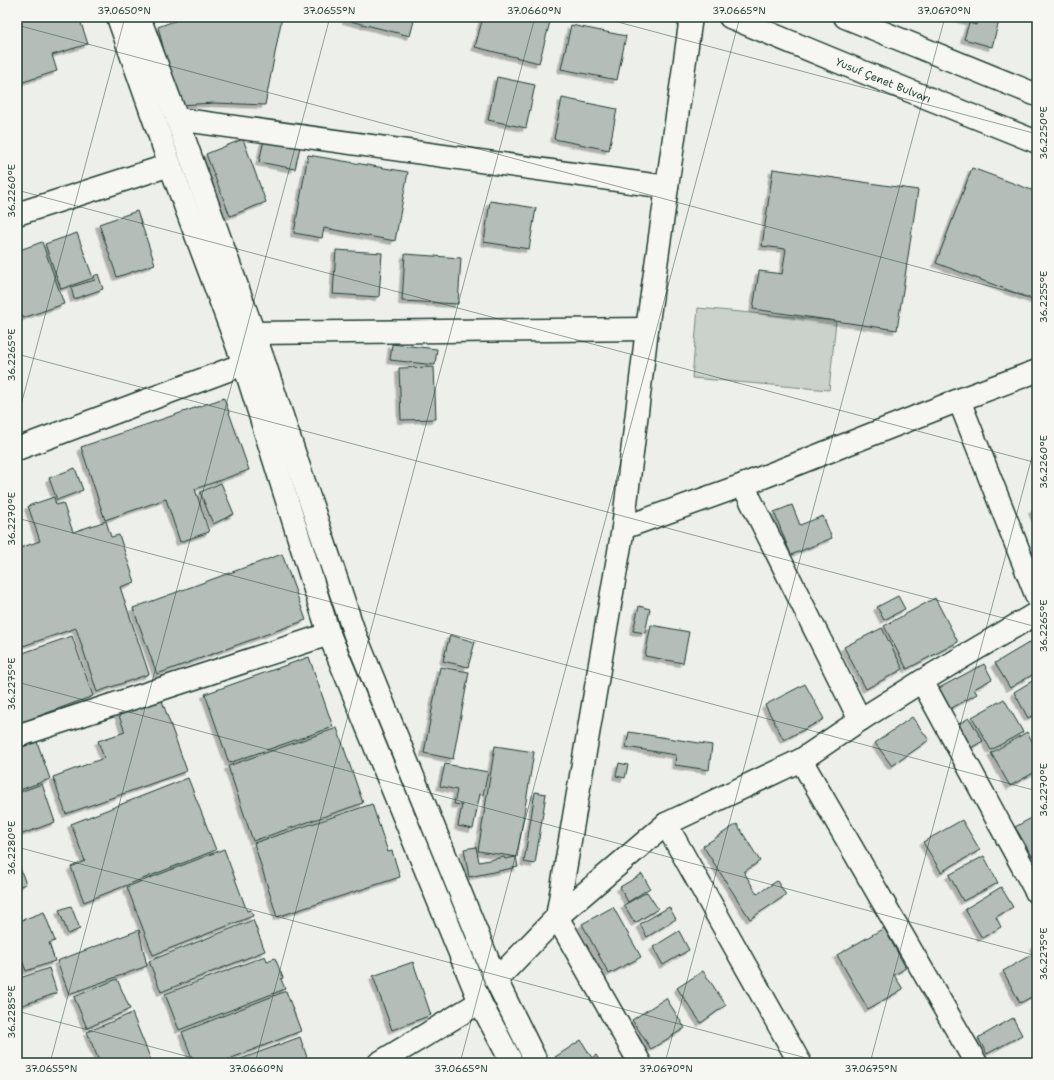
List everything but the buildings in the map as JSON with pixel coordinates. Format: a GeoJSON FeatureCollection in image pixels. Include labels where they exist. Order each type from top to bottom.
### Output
{"type":"FeatureCollection","features":[{"type":"Feature","properties":{"kind":"main road"},"geometry":{"type":"LineString","coordinates":[[118,17],[170,165],[244,364],[329,634],[480,1002],[512,1063]]}},
{"type":"Feature","properties":{"kind":"main road"},"geometry":{"type":"LineString","coordinates":[[139,17],[253,333],[354,632],[496,980],[537,1063]]}},
{"type":"Feature","properties":{"kind":"main road"},"geometry":{"type":"LineString","coordinates":[[640,1063],[557,917],[623,528],[647,329],[691,17]]}},
{"type":"Feature","properties":{"kind":"main road","name":"Yusuf Çenet Bulvarı"},"geometry":{"type":"LineString","coordinates":[[730,17],[1037,142]]}},
{"type":"Feature","properties":{"kind":"main road"},"geometry":{"type":"LineString","coordinates":[[845,17],[1037,95]]}},
{"type":"Feature","properties":{"kind":"main road"},"geometry":{"type":"LineString","coordinates":[[177,119],[667,187]]}},
{"type":"Feature","properties":{"kind":"main road"},"geometry":{"type":"LineString","coordinates":[[17,214],[170,165]]}},
{"type":"Feature","properties":{"kind":"main road"},"geometry":{"type":"LineString","coordinates":[[253,333],[647,329]]}},
{"type":"Feature","properties":{"kind":"main road"},"geometry":{"type":"LineString","coordinates":[[17,449],[244,364]]}},
{"type":"Feature","properties":{"kind":"main road"},"geometry":{"type":"LineString","coordinates":[[623,528],[743,485],[1037,371]]}},
{"type":"Feature","properties":{"kind":"main road"},"geometry":{"type":"LineString","coordinates":[[959,400],[1037,597]]}},
{"type":"Feature","properties":{"kind":"main road"},"geometry":{"type":"LineString","coordinates":[[743,485],[860,720]]}},
{"type":"Feature","properties":{"kind":"main road"},"geometry":{"type":"LineString","coordinates":[[496,980],[557,917],[666,824],[801,760],[860,720],[922,681],[1037,613]]}},
{"type":"Feature","properties":{"kind":"main road"},"geometry":{"type":"LineString","coordinates":[[17,736],[329,634]]}},
{"type":"Feature","properties":{"kind":"main road"},"geometry":{"type":"LineString","coordinates":[[922,681],[1037,892]]}},
{"type":"Feature","properties":{"kind":"main road"},"geometry":{"type":"LineString","coordinates":[[801,760],[976,1063]]}},
{"type":"Feature","properties":{"kind":"main road"},"geometry":{"type":"LineString","coordinates":[[666,824],[800,1063]]}},
{"type":"Feature","properties":{"kind":"main road"},"geometry":{"type":"LineString","coordinates":[[379,1063],[480,1002]]}},
{"type":"Feature","properties":{"kind":"shaded area"},"geometry":{"type":"Polygon","coordinates":[[[698,308],[836,321],[829,390],[692,378],[698,308]]]}}]}
